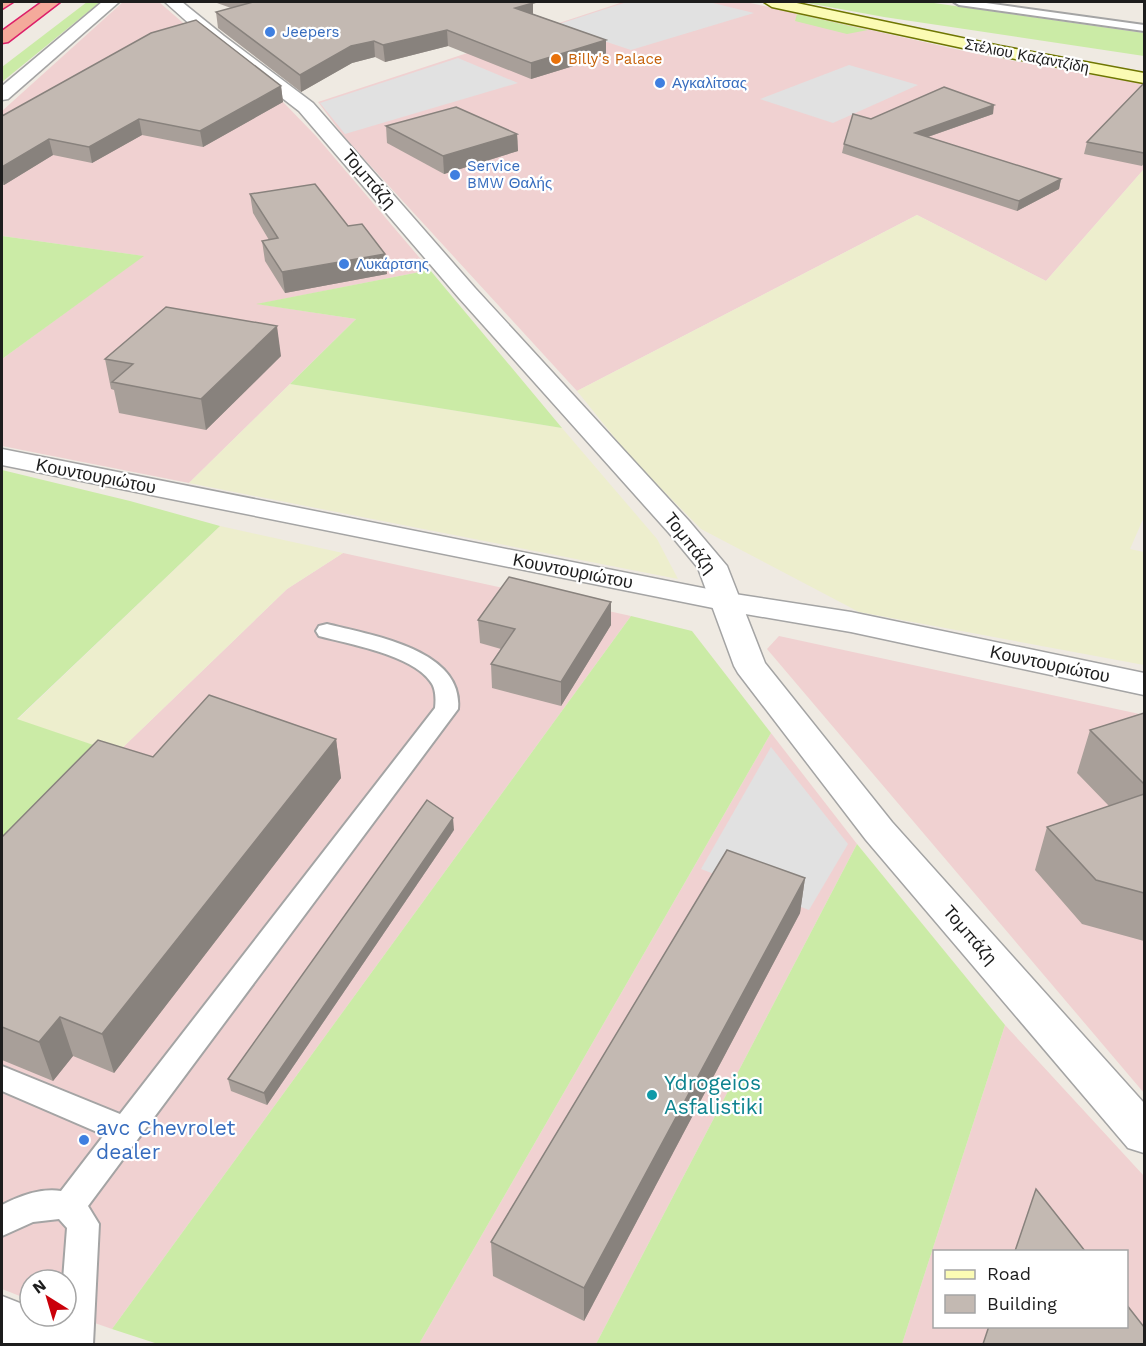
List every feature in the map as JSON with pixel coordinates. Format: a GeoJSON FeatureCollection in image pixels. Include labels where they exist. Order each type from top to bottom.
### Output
{"type":"FeatureCollection","features":[{"type":"Feature","properties":{"kind":"highway"},"geometry":{"type":"LineString","coordinates":[[2,38],[52,2]]}},
{"type":"Feature","properties":{"kind":"main road","name":"Στέλιου Καζαντζίδη"},"geometry":{"type":"LineString","coordinates":[[772,2],[1000,51],[1144,78]]}},
{"type":"Feature","properties":{"kind":"main road","name":"Στέλιου Καζαντζίδη"},"geometry":{"type":"LineString","coordinates":[[910,31],[1004,41],[1144,63]]}},
{"type":"Feature","properties":{"kind":"street"},"geometry":{"type":"LineString","coordinates":[[2,95],[111,2]]}},
{"type":"Feature","properties":{"kind":"street","name":"Τομπάζη"},"geometry":{"type":"LineString","coordinates":[[173,2],[306,107],[467,293],[699,550],[712,566],[728,602],[750,666],[879,831],[1144,1134]]}},
{"type":"Feature","properties":{"kind":"street","name":"Κουντουριώτου"},"geometry":{"type":"LineString","coordinates":[[2,457],[728,602],[851,622],[1144,684]]}},
{"type":"Feature","properties":{"kind":"street"},"geometry":{"type":"LineString","coordinates":[[2,1320],[61,1344]]}},
{"type":"Feature","properties":{"kind":"lane"},"geometry":{"type":"LineString","coordinates":[[959,2],[1144,28]]}},
{"type":"Feature","properties":{"kind":"lane"},"geometry":{"type":"LineString","coordinates":[[68,1207],[446,709],[448,695],[437,673],[413,657],[327,631]]}},
{"type":"Feature","properties":{"kind":"lane"},"geometry":{"type":"LineString","coordinates":[[2,1078],[127,1131]]}},
{"type":"Feature","properties":{"kind":"lane"},"geometry":{"type":"LineString","coordinates":[[2,1221],[19,1212],[49,1204],[68,1207],[83,1224],[76,1344]]}},
{"type":"Feature","properties":{"kind":"shaded area"},"geometry":{"type":"Polygon","coordinates":[[[123,2],[159,2],[242,74],[284,103],[316,136],[430,270],[258,304],[356,319],[189,483],[2,446],[2,359],[143,256],[2,236],[2,111],[123,2]]]}},
{"type":"Feature","properties":{"kind":"shaded area"},"geometry":{"type":"Polygon","coordinates":[[[623,2],[746,2],[986,56],[1144,84],[1144,169],[1046,281],[917,215],[577,391],[345,138],[318,102],[623,2]]]}},
{"type":"Feature","properties":{"kind":"shaded area"},"geometry":{"type":"Polygon","coordinates":[[[627,2],[709,2],[754,13],[631,50],[556,25],[627,2]]]}},
{"type":"Feature","properties":{"kind":"shaded area"},"geometry":{"type":"Polygon","coordinates":[[[458,58],[518,83],[345,134],[320,103],[458,58]]]}},
{"type":"Feature","properties":{"kind":"shaded area"},"geometry":{"type":"Polygon","coordinates":[[[849,65],[918,85],[833,123],[760,99],[849,65]]]}},
{"type":"Feature","properties":{"kind":"shaded area"},"geometry":{"type":"Polygon","coordinates":[[[343,553],[631,616],[112,1329],[78,1317],[78,1268],[18,1268],[18,1295],[2,1289],[2,876],[117,753],[287,589],[343,553]]]}},
{"type":"Feature","properties":{"kind":"shaded area"},"geometry":{"type":"Polygon","coordinates":[[[779,636],[1144,715],[1144,1093],[767,649],[779,636]]]}},
{"type":"Feature","properties":{"kind":"shaded area"},"geometry":{"type":"Polygon","coordinates":[[[771,733],[857,844],[596,1344],[419,1344],[771,733]]]}},
{"type":"Feature","properties":{"kind":"shaded area"},"geometry":{"type":"Polygon","coordinates":[[[771,747],[848,844],[809,910],[701,869],[771,747]]]}},
{"type":"Feature","properties":{"kind":"shaded area"},"geometry":{"type":"Polygon","coordinates":[[[1005,1025],[1144,1176],[1144,1344],[902,1344],[1005,1025]]]}},
{"type":"Feature","properties":{"kind":"green space"},"geometry":{"type":"Polygon","coordinates":[[[87,2],[100,2],[2,82],[2,67],[87,2]]]}},
{"type":"Feature","properties":{"kind":"green space"},"geometry":{"type":"Polygon","coordinates":[[[802,2],[927,2],[1144,33],[1144,56],[884,17],[802,2]]]}},
{"type":"Feature","properties":{"kind":"green space"},"geometry":{"type":"Polygon","coordinates":[[[797,14],[868,30],[847,34],[795,21],[797,14]]]}},
{"type":"Feature","properties":{"kind":"green space"},"geometry":{"type":"Polygon","coordinates":[[[1144,169],[1144,517],[1130,549],[1144,552],[1144,665],[859,612],[701,529],[632,459],[577,391],[917,215],[1046,281],[1144,169]]]}},
{"type":"Feature","properties":{"kind":"green space"},"geometry":{"type":"Polygon","coordinates":[[[2,236],[144,256],[2,359],[2,236]]]}},
{"type":"Feature","properties":{"kind":"green space"},"geometry":{"type":"Polygon","coordinates":[[[430,270],[562,428],[290,384],[356,319],[256,304],[430,270]]]}},
{"type":"Feature","properties":{"kind":"green space"},"geometry":{"type":"Polygon","coordinates":[[[290,384],[562,428],[657,539],[678,579],[189,483],[290,384]]]}},
{"type":"Feature","properties":{"kind":"green space"},"geometry":{"type":"Polygon","coordinates":[[[2,470],[130,501],[220,526],[17,719],[117,753],[2,876],[2,470]]]}},
{"type":"Feature","properties":{"kind":"green space"},"geometry":{"type":"Polygon","coordinates":[[[220,526],[343,553],[287,589],[117,753],[17,720],[220,526]]]}},
{"type":"Feature","properties":{"kind":"green space"},"geometry":{"type":"Polygon","coordinates":[[[631,616],[692,631],[771,733],[419,1344],[158,1344],[112,1329],[631,616]]]}},
{"type":"Feature","properties":{"kind":"green space"},"geometry":{"type":"Polygon","coordinates":[[[857,844],[1005,1025],[902,1344],[596,1344],[857,844]]]}},
{"type":"Feature","properties":{"kind":"building"},"geometry":{"type":"Polygon","coordinates":[[[253,2],[529,2],[533,3],[515,8],[606,40],[531,63],[447,30],[383,45],[374,41],[351,46],[300,75],[216,12],[253,2]]]}},
{"type":"Feature","properties":{"kind":"building"},"geometry":{"type":"Polygon","coordinates":[[[196,20],[281,86],[200,131],[139,119],[89,147],[49,139],[2,167],[2,116],[151,33],[196,20]]]}},
{"type":"Feature","properties":{"kind":"building"},"geometry":{"type":"Polygon","coordinates":[[[1144,83],[1144,153],[1087,142],[1144,83]]]}},
{"type":"Feature","properties":{"kind":"building"},"geometry":{"type":"Polygon","coordinates":[[[944,87],[994,105],[915,133],[1061,179],[1019,201],[844,144],[853,114],[871,119],[944,87]]]}},
{"type":"Feature","properties":{"kind":"building"},"geometry":{"type":"Polygon","coordinates":[[[456,107],[517,134],[443,156],[386,126],[456,107]]]}},
{"type":"Feature","properties":{"kind":"building"},"geometry":{"type":"Polygon","coordinates":[[[315,184],[348,226],[362,224],[385,254],[282,272],[262,241],[278,238],[250,194],[315,184]]]}},
{"type":"Feature","properties":{"kind":"building"},"geometry":{"type":"Polygon","coordinates":[[[166,307],[277,326],[201,399],[112,382],[133,364],[105,359],[166,307]]]}},
{"type":"Feature","properties":{"kind":"building"},"geometry":{"type":"Polygon","coordinates":[[[509,577],[611,602],[561,682],[491,664],[515,629],[478,620],[509,577]]]}},
{"type":"Feature","properties":{"kind":"building"},"geometry":{"type":"Polygon","coordinates":[[[209,695],[336,739],[102,1034],[60,1017],[39,1042],[2,1027],[2,837],[98,740],[153,757],[209,695]]]}},
{"type":"Feature","properties":{"kind":"building"},"geometry":{"type":"Polygon","coordinates":[[[1144,713],[1144,784],[1090,730],[1144,713]]]}},
{"type":"Feature","properties":{"kind":"building"},"geometry":{"type":"Polygon","coordinates":[[[1144,794],[1144,893],[1096,880],[1047,827],[1144,794]]]}},
{"type":"Feature","properties":{"kind":"building"},"geometry":{"type":"Polygon","coordinates":[[[427,800],[453,818],[264,1093],[228,1079],[427,800]]]}},
{"type":"Feature","properties":{"kind":"building","name":"Ydrogeios Asfalistiki"},"geometry":{"type":"Polygon","coordinates":[[[727,850],[805,878],[584,1288],[491,1242],[727,850]]]}},
{"type":"Feature","properties":{"kind":"building"},"geometry":{"type":"Polygon","coordinates":[[[1036,1189],[1084,1250],[1015,1250],[1036,1189]]]}},
{"type":"Feature","properties":{"kind":"building"},"geometry":{"type":"Polygon","coordinates":[[[1128,1307],[1144,1327],[1144,1344],[983,1344],[988,1328],[1128,1328],[1128,1307]]]}},
{"type":"Feature","properties":{"kind":"place","name":"Jeepers"},"geometry":{"type":"Point","coordinates":[270,32]}},
{"type":"Feature","properties":{"kind":"place","name":"Billy's Palace"},"geometry":{"type":"Point","coordinates":[556,59]}},
{"type":"Feature","properties":{"kind":"place","name":"Αγκαλίτσας"},"geometry":{"type":"Point","coordinates":[660,83]}},
{"type":"Feature","properties":{"kind":"place","name":"Service BMW Θαλής"},"geometry":{"type":"Point","coordinates":[455,175]}},
{"type":"Feature","properties":{"kind":"place","name":"Λυκάρτσης"},"geometry":{"type":"Point","coordinates":[344,264]}},
{"type":"Feature","properties":{"kind":"place","name":"Ydrogeios Asfalistiki"},"geometry":{"type":"Point","coordinates":[652,1095]}},
{"type":"Feature","properties":{"kind":"place","name":"avc Chevrolet dealer"},"geometry":{"type":"Point","coordinates":[84,1140]}}]}
